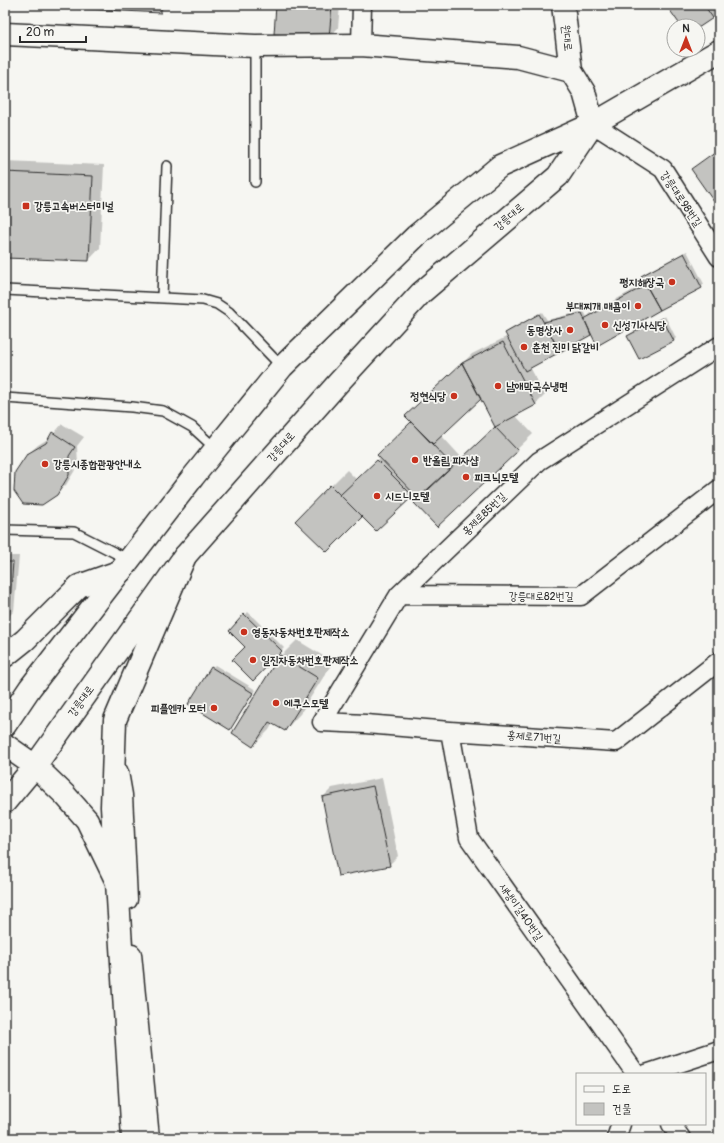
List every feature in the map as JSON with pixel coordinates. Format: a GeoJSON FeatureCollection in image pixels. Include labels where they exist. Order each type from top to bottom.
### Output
{"type":"FeatureCollection","features":[{"type":"Feature","properties":{"kind":"street"},"geometry":{"type":"LineString","coordinates":[[361,45],[362,5]]}},
{"type":"Feature","properties":{"kind":"street","name":"원대로"},"geometry":{"type":"LineString","coordinates":[[563,5],[572,71]]}},
{"type":"Feature","properties":{"kind":"street"},"geometry":{"type":"LineString","coordinates":[[5,34],[255,46],[361,45],[518,57],[572,71],[584,92],[593,124]]}},
{"type":"Feature","properties":{"kind":"street","name":"강릉대로"},"geometry":{"type":"LineString","coordinates":[[5,725],[30,688],[216,449],[282,367],[416,236],[500,166],[593,124],[719,51]]}},
{"type":"Feature","properties":{"kind":"street","name":"강릉대로"},"geometry":{"type":"LineString","coordinates":[[5,802],[35,766],[185,556],[339,382],[421,293],[558,176],[593,124]]}},
{"type":"Feature","properties":{"kind":"street","name":"강릉대로98번길"},"geometry":{"type":"LineString","coordinates":[[593,124],[663,169],[719,256]]}},
{"type":"Feature","properties":{"kind":"street","name":"홍제로85번길"},"geometry":{"type":"LineString","coordinates":[[322,722],[399,595],[539,461],[719,346]]}},
{"type":"Feature","properties":{"kind":"street","name":"강릉대로82번길"},"geometry":{"type":"LineString","coordinates":[[399,595],[581,596],[719,489]]}},
{"type":"Feature","properties":{"kind":"street"},"geometry":{"type":"LineString","coordinates":[[134,1138],[112,807],[115,720],[185,556]]}},
{"type":"Feature","properties":{"kind":"street"},"geometry":{"type":"LineString","coordinates":[[6,655],[25,640],[79,586],[125,566]]}},
{"type":"Feature","properties":{"kind":"street","name":"홍제로71번길"},"geometry":{"type":"LineString","coordinates":[[322,722],[616,742],[719,661]]}},
{"type":"Feature","properties":{"kind":"street","name":"새냉이길40번길"},"geometry":{"type":"LineString","coordinates":[[450,731],[469,838],[635,1073]]}},
{"type":"Feature","properties":{"kind":"street"},"geometry":{"type":"LineString","coordinates":[[114,743],[123,795],[129,928],[150,1138]]}},
{"type":"Feature","properties":{"kind":"street"},"geometry":{"type":"LineString","coordinates":[[5,745],[35,766],[65,795],[87,820],[117,882]]}},
{"type":"Feature","properties":{"kind":"street"},"geometry":{"type":"LineString","coordinates":[[649,1073],[719,1050]]}},
{"type":"Feature","properties":{"kind":"street"},"geometry":{"type":"LineString","coordinates":[[616,1138],[621,1125]]}},
{"type":"Feature","properties":{"kind":"street"},"geometry":{"type":"LineString","coordinates":[[672,1125],[681,1138]]}},
{"type":"Feature","properties":{"kind":"lane"},"geometry":{"type":"LineString","coordinates":[[255,46],[255,182]]}},
{"type":"Feature","properties":{"kind":"lane"},"geometry":{"type":"LineString","coordinates":[[162,297],[167,166]]}},
{"type":"Feature","properties":{"kind":"lane"},"geometry":{"type":"LineString","coordinates":[[5,290],[203,300],[217,304],[229,312],[282,367]]}},
{"type":"Feature","properties":{"kind":"lane"},"geometry":{"type":"LineString","coordinates":[[5,398],[132,406],[162,411],[192,427],[216,449]]}},
{"type":"Feature","properties":{"kind":"lane"},"geometry":{"type":"LineString","coordinates":[[5,530],[74,532],[125,566]]}},
{"type":"Feature","properties":{"kind":"building"},"geometry":{"type":"Polygon","coordinates":[[[11,5],[161,5],[161,13],[11,5]]]}},
{"type":"Feature","properties":{"kind":"building"},"geometry":{"type":"Polygon","coordinates":[[[276,5],[332,5],[329,38],[274,34],[276,5]]]}},
{"type":"Feature","properties":{"kind":"building"},"geometry":{"type":"Polygon","coordinates":[[[675,5],[704,5],[713,18],[706,23],[706,18],[675,18],[669,9],[675,5]]]}},
{"type":"Feature","properties":{"kind":"building"},"geometry":{"type":"Polygon","coordinates":[[[719,149],[719,209],[691,169],[719,149]]]}},
{"type":"Feature","properties":{"kind":"building"},"geometry":{"type":"Polygon","coordinates":[[[5,172],[93,176],[89,261],[5,258],[5,172]]]}},
{"type":"Feature","properties":{"kind":"building"},"geometry":{"type":"Polygon","coordinates":[[[684,253],[702,288],[660,310],[641,276],[684,253]]]}},
{"type":"Feature","properties":{"kind":"building"},"geometry":{"type":"Polygon","coordinates":[[[646,285],[660,310],[597,346],[584,319],[646,285]]]}},
{"type":"Feature","properties":{"kind":"building"},"geometry":{"type":"Polygon","coordinates":[[[582,313],[591,335],[560,352],[544,322],[582,313]]]}},
{"type":"Feature","properties":{"kind":"building"},"geometry":{"type":"Polygon","coordinates":[[[539,314],[560,352],[525,371],[505,333],[539,314]]]}},
{"type":"Feature","properties":{"kind":"building"},"geometry":{"type":"Polygon","coordinates":[[[662,318],[674,341],[639,359],[627,336],[662,318]]]}},
{"type":"Feature","properties":{"kind":"building"},"geometry":{"type":"Polygon","coordinates":[[[503,342],[536,405],[495,427],[462,363],[503,342]]]}},
{"type":"Feature","properties":{"kind":"building"},"geometry":{"type":"Polygon","coordinates":[[[462,363],[481,399],[433,444],[405,416],[462,363]]]}},
{"type":"Feature","properties":{"kind":"building"},"geometry":{"type":"Polygon","coordinates":[[[411,422],[453,466],[418,498],[377,455],[411,422]]]}},
{"type":"Feature","properties":{"kind":"building"},"geometry":{"type":"Polygon","coordinates":[[[495,427],[518,451],[437,527],[414,503],[495,427]]]}},
{"type":"Feature","properties":{"kind":"building","name":"강릉시종합관광안내소"},"geometry":{"type":"Polygon","coordinates":[[[52,432],[75,447],[69,456],[69,475],[57,495],[42,505],[23,504],[14,491],[15,472],[27,454],[46,443],[52,432]]]}},
{"type":"Feature","properties":{"kind":"building"},"geometry":{"type":"Polygon","coordinates":[[[377,460],[413,496],[376,531],[340,495],[377,460]]]}},
{"type":"Feature","properties":{"kind":"building"},"geometry":{"type":"Polygon","coordinates":[[[330,485],[362,517],[327,552],[295,521],[330,485]]]}},
{"type":"Feature","properties":{"kind":"building"},"geometry":{"type":"Polygon","coordinates":[[[5,562],[13,562],[9,618],[5,618],[5,562]]]}},
{"type":"Feature","properties":{"kind":"building"},"geometry":{"type":"Polygon","coordinates":[[[244,614],[282,651],[253,681],[232,660],[245,647],[229,631],[244,614]]]}},
{"type":"Feature","properties":{"kind":"building"},"geometry":{"type":"Polygon","coordinates":[[[280,655],[318,678],[285,731],[269,722],[253,747],[232,733],[280,655]]]}},
{"type":"Feature","properties":{"kind":"building"},"geometry":{"type":"Polygon","coordinates":[[[211,667],[253,693],[230,730],[188,704],[211,667]]]}},
{"type":"Feature","properties":{"kind":"building"},"geometry":{"type":"Polygon","coordinates":[[[373,786],[390,866],[338,876],[322,797],[373,786]]]}},
{"type":"Feature","properties":{"kind":"place","name":"강릉고속버스터미널"},"geometry":{"type":"Point","coordinates":[26,206]}},
{"type":"Feature","properties":{"kind":"place","name":"평지해장국"},"geometry":{"type":"Point","coordinates":[672,282]}},
{"type":"Feature","properties":{"kind":"place","name":"부대찌개 매콤이"},"geometry":{"type":"Point","coordinates":[638,306]}},
{"type":"Feature","properties":{"kind":"place","name":"신성기사식당"},"geometry":{"type":"Point","coordinates":[605,325]}},
{"type":"Feature","properties":{"kind":"place","name":"동명상사"},"geometry":{"type":"Point","coordinates":[570,330]}},
{"type":"Feature","properties":{"kind":"place","name":"춘천 진미 닭갈비"},"geometry":{"type":"Point","coordinates":[524,347]}},
{"type":"Feature","properties":{"kind":"place","name":"남애막국수냉면"},"geometry":{"type":"Point","coordinates":[498,386]}},
{"type":"Feature","properties":{"kind":"place","name":"정현식당"},"geometry":{"type":"Point","coordinates":[454,396]}},
{"type":"Feature","properties":{"kind":"place","name":"반올림 피자샵"},"geometry":{"type":"Point","coordinates":[415,460]}},
{"type":"Feature","properties":{"kind":"place","name":"강릉시종합관광안내소"},"geometry":{"type":"Point","coordinates":[45,464]}},
{"type":"Feature","properties":{"kind":"place","name":"피크닉모텔"},"geometry":{"type":"Point","coordinates":[466,477]}},
{"type":"Feature","properties":{"kind":"place","name":"시드니모텔"},"geometry":{"type":"Point","coordinates":[377,496]}},
{"type":"Feature","properties":{"kind":"place","name":"영동자동차번호판제작소"},"geometry":{"type":"Point","coordinates":[244,632]}},
{"type":"Feature","properties":{"kind":"place","name":"일진자동차번호판제작소"},"geometry":{"type":"Point","coordinates":[253,660]}},
{"type":"Feature","properties":{"kind":"place","name":"에쿠스모텔"},"geometry":{"type":"Point","coordinates":[276,703]}},
{"type":"Feature","properties":{"kind":"place","name":"피플엔카 모터"},"geometry":{"type":"Point","coordinates":[214,708]}}]}
